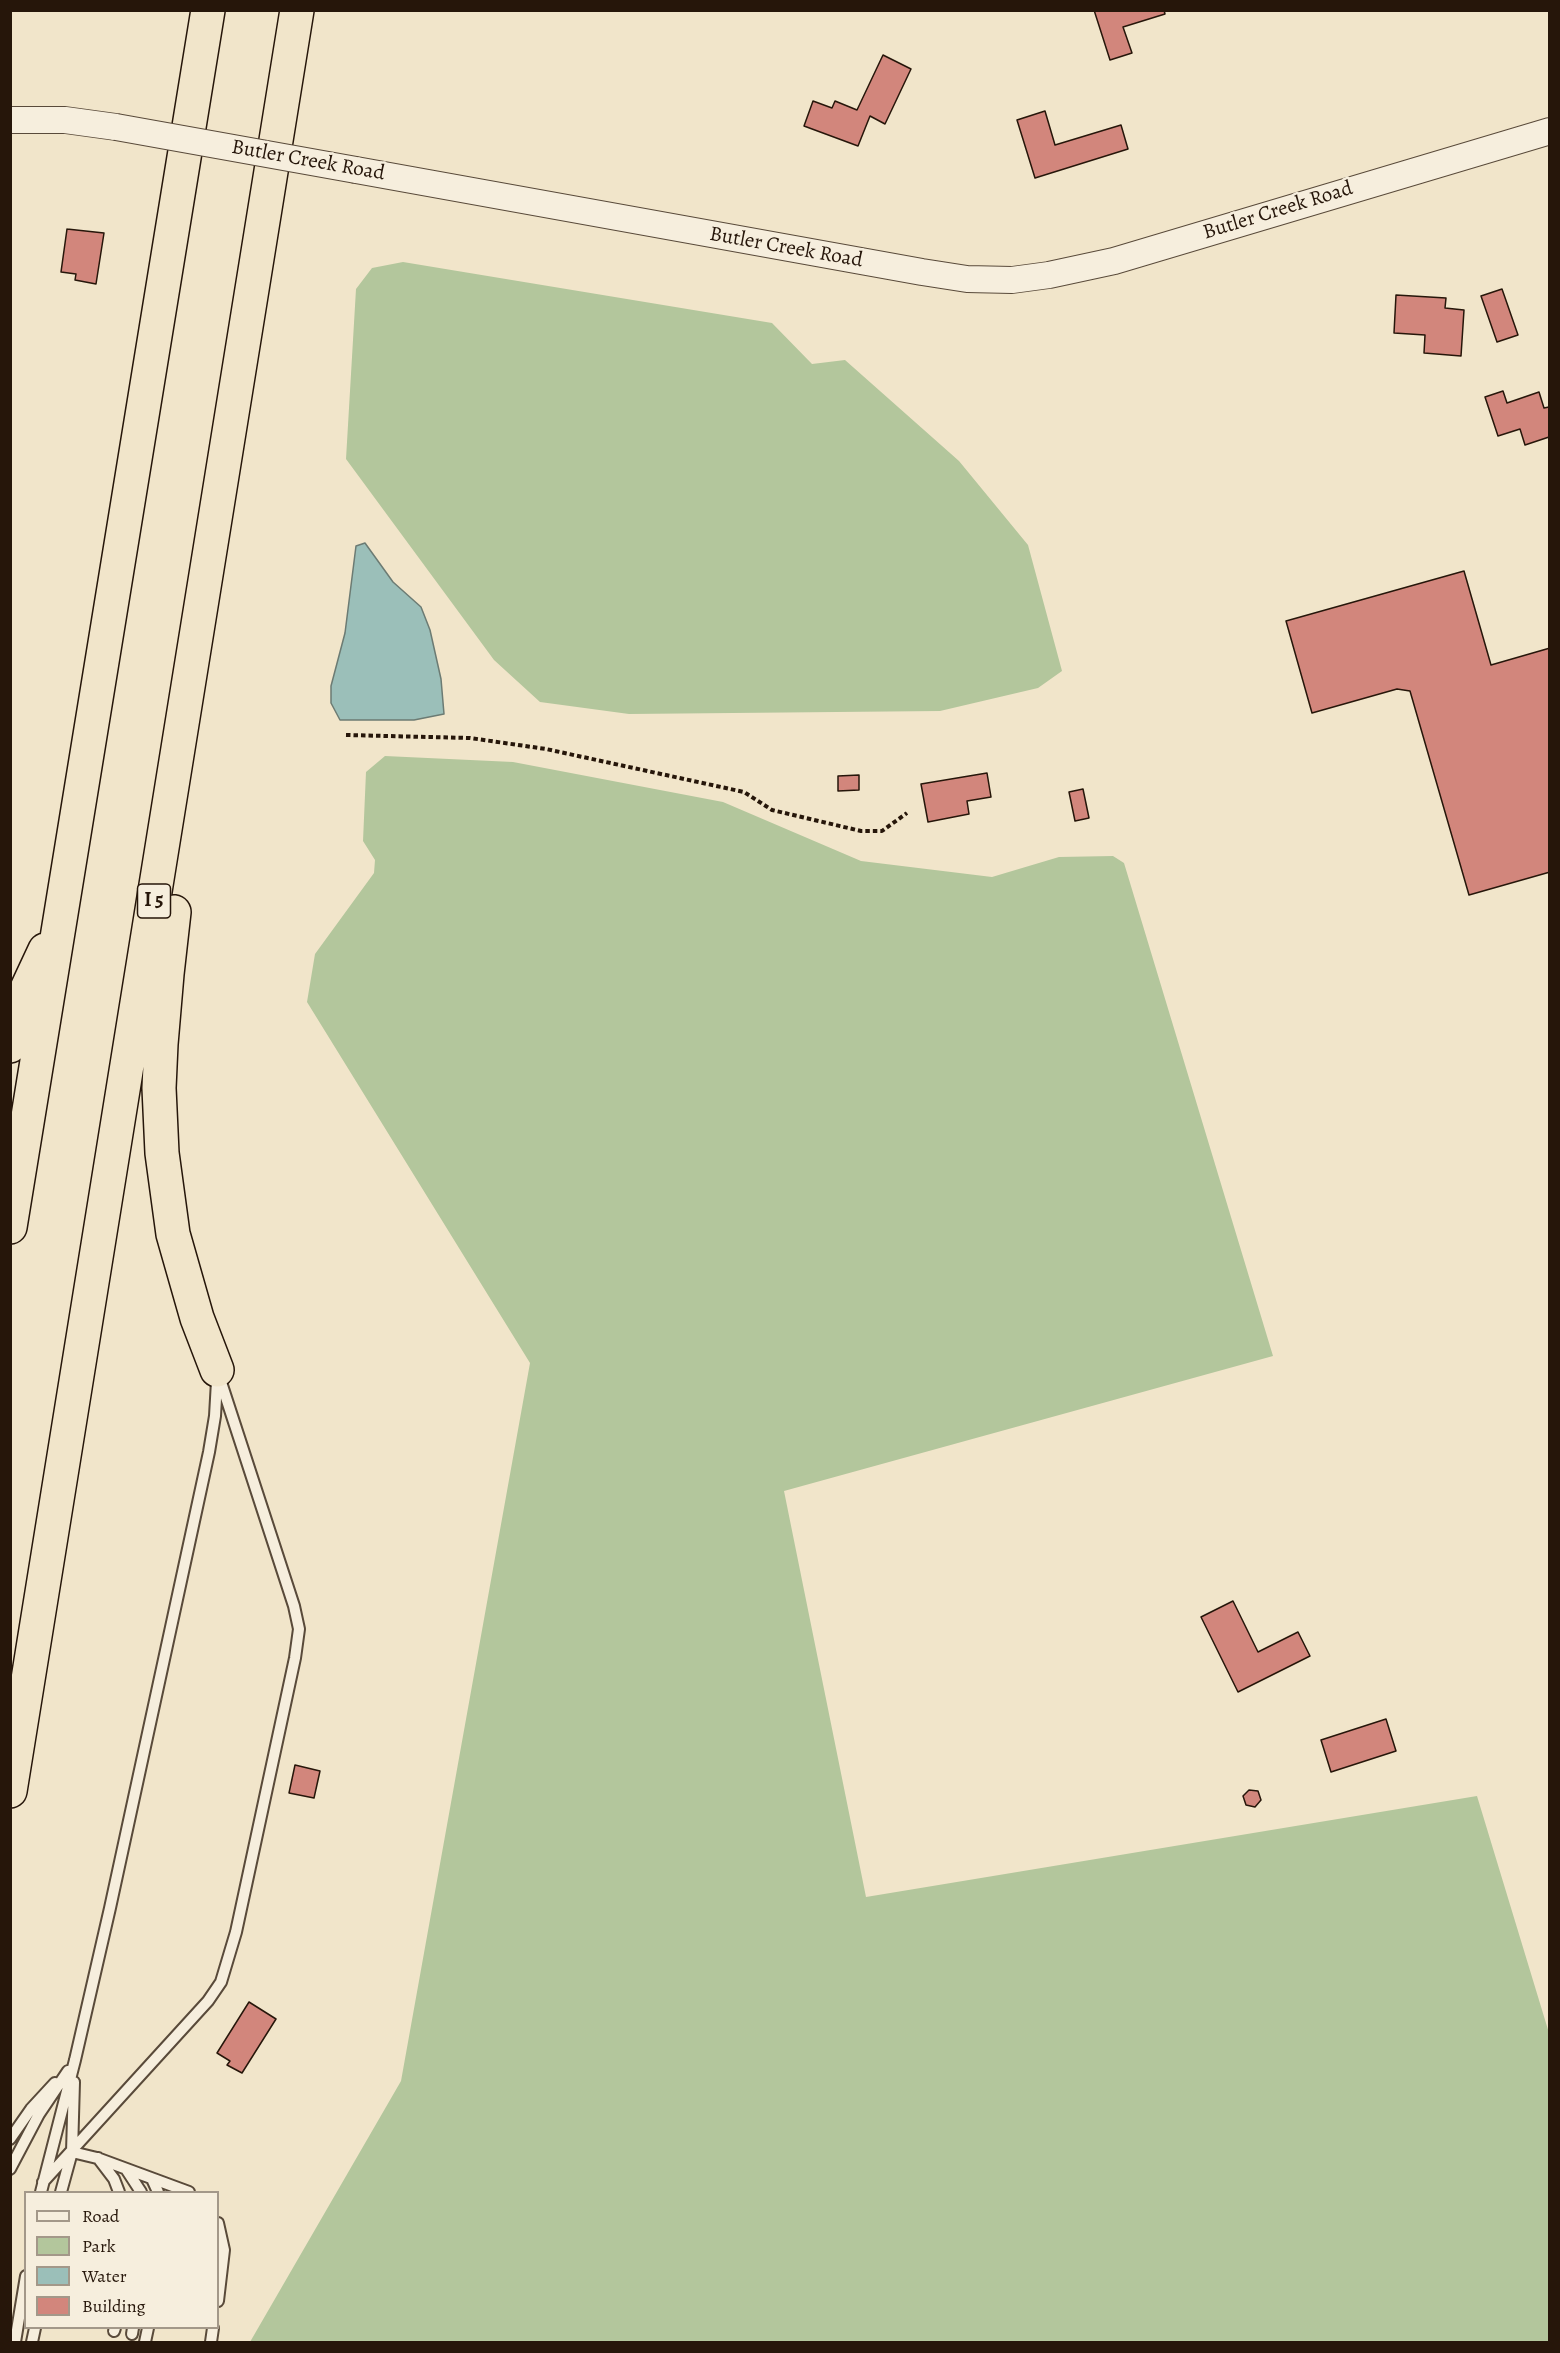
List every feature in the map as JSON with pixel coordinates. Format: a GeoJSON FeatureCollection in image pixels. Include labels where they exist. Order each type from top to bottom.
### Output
{"type":"FeatureCollection","features":[{"type":"Feature","properties":{"kind":"highway"},"geometry":{"type":"LineString","coordinates":[[10,1227],[208,10]]}},
{"type":"Feature","properties":{"kind":"highway","name":"I 5"},"geometry":{"type":"LineString","coordinates":[[10,1791],[297,10]]}},
{"type":"Feature","properties":{"kind":"highway"},"geometry":{"type":"LineString","coordinates":[[217,1370],[197,1318],[173,1234],[162,1153],[159,1088],[167,974],[236,397]]}},
{"type":"Feature","properties":{"kind":"highway"},"geometry":{"type":"LineString","coordinates":[[10,1046],[22,997],[61,916]]}},
{"type":"Feature","properties":{"kind":"street","name":"Butler Creek Road"},"geometry":{"type":"LineString","coordinates":[[10,120],[65,120],[116,127],[922,272],[967,279],[1012,280],[1049,275],[1114,261],[1550,131]]}},
{"type":"Feature","properties":{"kind":"lane"},"geometry":{"type":"LineString","coordinates":[[42,2188],[75,2060],[209,1452],[217,1398],[217,1370]]}},
{"type":"Feature","properties":{"kind":"lane"},"geometry":{"type":"LineString","coordinates":[[42,2188],[208,2001],[221,1982],[236,1932],[299,1640],[294,1606],[217,1370]]}},
{"type":"Feature","properties":{"kind":"lane"},"geometry":{"type":"LineString","coordinates":[[10,2139],[31,2109],[75,2060]]}},
{"type":"Feature","properties":{"kind":"lane"},"geometry":{"type":"LineString","coordinates":[[62,2191],[72,2152],[75,2060]]}},
{"type":"Feature","properties":{"kind":"lane"},"geometry":{"type":"LineString","coordinates":[[10,2169],[39,2114],[75,2060]]}},
{"type":"Feature","properties":{"kind":"lane"},"geometry":{"type":"LineString","coordinates":[[72,2152],[97,2158],[184,2191]]}},
{"type":"Feature","properties":{"kind":"lane"},"geometry":{"type":"LineString","coordinates":[[97,2158],[114,2179],[118,2191]]}},
{"type":"Feature","properties":{"kind":"lane"},"geometry":{"type":"LineString","coordinates":[[125,2169],[140,2191]]}},
{"type":"Feature","properties":{"kind":"lane"},"geometry":{"type":"LineString","coordinates":[[152,2179],[157,2191]]}},
{"type":"Feature","properties":{"kind":"lane"},"geometry":{"type":"LineString","coordinates":[[219,2228],[224,2250],[219,2292]]}},
{"type":"Feature","properties":{"kind":"lane"},"geometry":{"type":"LineString","coordinates":[[15,2343],[24,2288]]}},
{"type":"Feature","properties":{"kind":"path"},"geometry":{"type":"LineString","coordinates":[[346,735],[470,738],[546,749],[744,792],[772,810],[861,831],[882,831],[907,813]]}},
{"type":"Feature","properties":{"kind":"green space"},"geometry":{"type":"Polygon","coordinates":[[[403,262],[772,323],[812,364],[845,360],[959,461],[1028,545],[1062,671],[1038,688],[940,711],[629,714],[540,702],[494,660],[346,459],[356,289],[372,268],[403,262]]]}},
{"type":"Feature","properties":{"kind":"green space"},"geometry":{"type":"Polygon","coordinates":[[[385,756],[513,762],[723,802],[861,861],[992,877],[1059,857],[1113,856],[1124,863],[1273,1356],[784,1491],[866,1897],[1477,1796],[1549,2033],[1549,2342],[250,2342],[401,2081],[530,1363],[307,1002],[315,954],[374,873],[375,860],[363,841],[366,772],[385,756]]]}},
{"type":"Feature","properties":{"kind":"water"},"geometry":{"type":"Polygon","coordinates":[[[365,543],[393,582],[421,607],[430,630],[441,679],[444,714],[414,720],[340,720],[331,703],[331,686],[345,633],[356,546],[365,543]]]}},
{"type":"Feature","properties":{"kind":"building"},"geometry":{"type":"Polygon","coordinates":[[[1094,10],[1164,10],[1165,14],[1123,27],[1132,53],[1110,60],[1094,10]]]}},
{"type":"Feature","properties":{"kind":"building"},"geometry":{"type":"Polygon","coordinates":[[[883,55],[911,69],[885,124],[870,116],[858,146],[804,126],[813,101],[832,108],[835,101],[857,110],[883,55]]]}},
{"type":"Feature","properties":{"kind":"building"},"geometry":{"type":"Polygon","coordinates":[[[1045,111],[1055,145],[1121,125],[1128,149],[1035,178],[1017,120],[1045,111]]]}},
{"type":"Feature","properties":{"kind":"building"},"geometry":{"type":"Polygon","coordinates":[[[67,229],[104,233],[96,284],[75,280],[76,274],[61,272],[67,229]]]}},
{"type":"Feature","properties":{"kind":"building"},"geometry":{"type":"Polygon","coordinates":[[[1502,289],[1518,335],[1497,342],[1481,296],[1502,289]]]}},
{"type":"Feature","properties":{"kind":"building"},"geometry":{"type":"Polygon","coordinates":[[[1396,295],[1446,298],[1445,308],[1464,310],[1461,356],[1424,353],[1425,335],[1394,333],[1396,295]]]}},
{"type":"Feature","properties":{"kind":"building"},"geometry":{"type":"Polygon","coordinates":[[[1503,391],[1507,403],[1539,392],[1544,408],[1549,407],[1549,437],[1525,445],[1520,429],[1498,436],[1485,397],[1503,391]]]}},
{"type":"Feature","properties":{"kind":"building"},"geometry":{"type":"Polygon","coordinates":[[[1464,571],[1491,665],[1550,648],[1550,872],[1469,895],[1410,691],[1397,689],[1312,713],[1286,621],[1464,571]]]}},
{"type":"Feature","properties":{"kind":"building"},"geometry":{"type":"Polygon","coordinates":[[[987,773],[991,797],[967,801],[969,814],[928,822],[921,784],[987,773]]]}},
{"type":"Feature","properties":{"kind":"building"},"geometry":{"type":"Polygon","coordinates":[[[859,775],[859,790],[838,791],[838,776],[859,775]]]}},
{"type":"Feature","properties":{"kind":"building"},"geometry":{"type":"Polygon","coordinates":[[[1083,789],[1089,818],[1075,821],[1069,792],[1083,789]]]}},
{"type":"Feature","properties":{"kind":"building"},"geometry":{"type":"Polygon","coordinates":[[[1233,1601],[1258,1652],[1298,1632],[1310,1656],[1238,1692],[1201,1617],[1233,1601]]]}},
{"type":"Feature","properties":{"kind":"building"},"geometry":{"type":"Polygon","coordinates":[[[1386,1719],[1396,1751],[1331,1772],[1321,1740],[1386,1719]]]}},
{"type":"Feature","properties":{"kind":"building"},"geometry":{"type":"Polygon","coordinates":[[[295,1765],[320,1771],[314,1798],[289,1793],[295,1765]]]}},
{"type":"Feature","properties":{"kind":"building"},"geometry":{"type":"Polygon","coordinates":[[[1249,1790],[1258,1791],[1261,1800],[1255,1807],[1246,1805],[1243,1796],[1249,1790]]]}},
{"type":"Feature","properties":{"kind":"building"},"geometry":{"type":"Polygon","coordinates":[[[249,2002],[276,2019],[242,2073],[227,2065],[230,2061],[217,2053],[249,2002]]]}}]}
